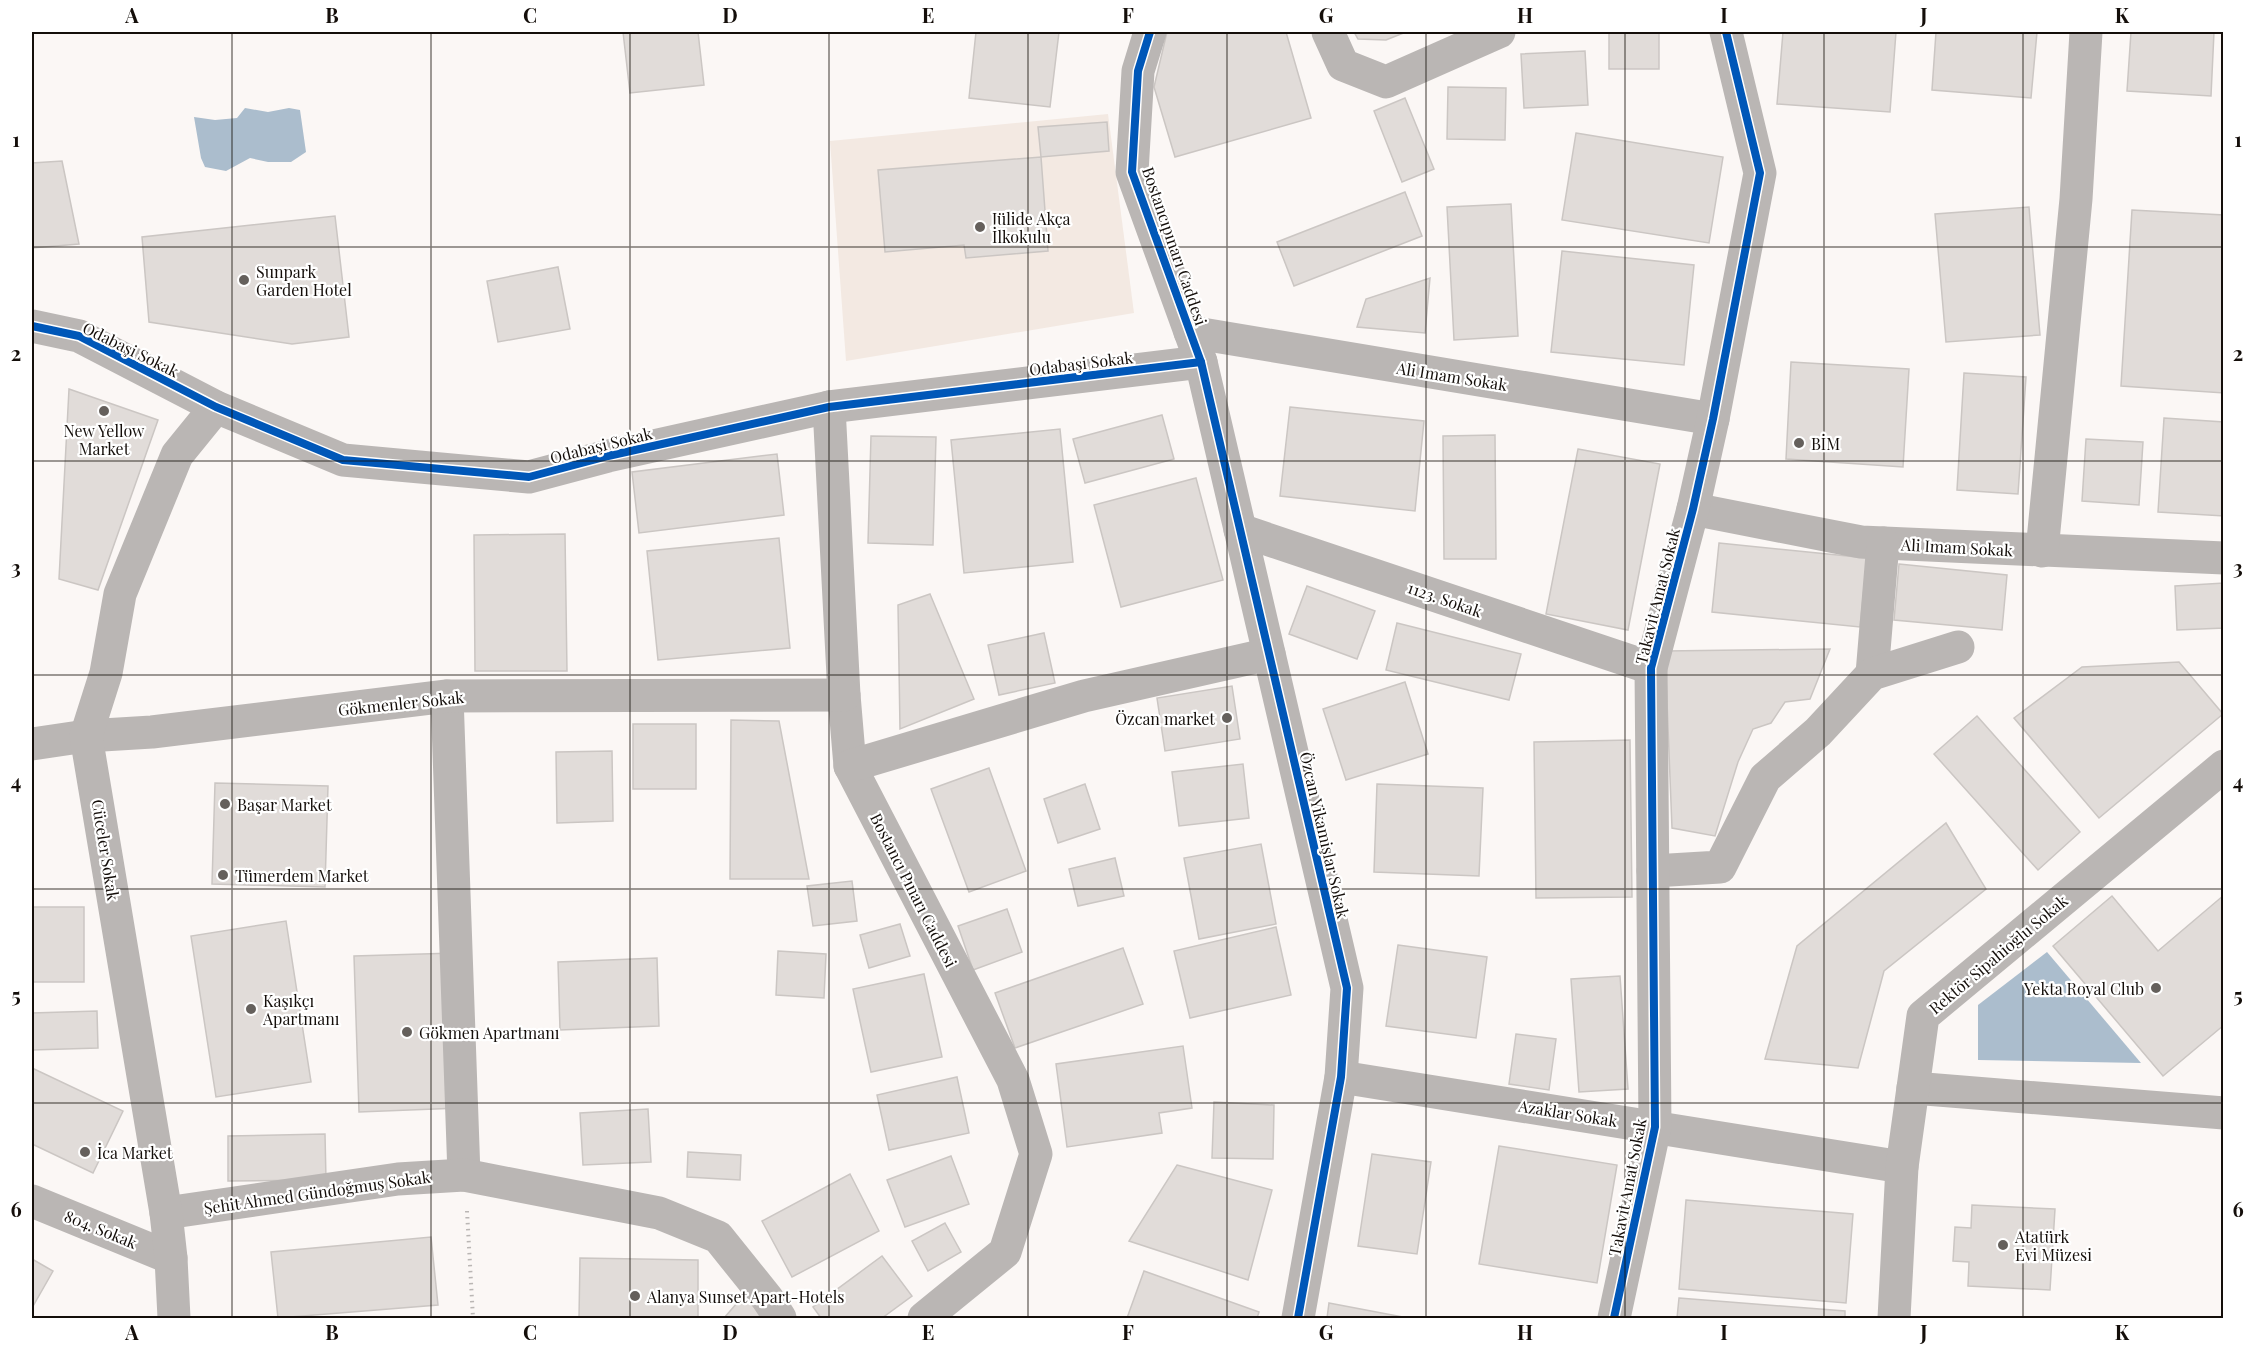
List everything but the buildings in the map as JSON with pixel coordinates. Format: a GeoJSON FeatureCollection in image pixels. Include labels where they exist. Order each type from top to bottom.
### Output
{"type":"FeatureCollection","features":[{"type":"Feature","properties":{"kind":"street","name":"Bostancıpınarı Caddesi"},"geometry":{"type":"LineString","coordinates":[[1150,32],[1138,71],[1132,172],[1201,363]]}},
{"type":"Feature","properties":{"kind":"street"},"geometry":{"type":"LineString","coordinates":[[1328,32],[1343,65],[1386,82],[1498,32]]}},
{"type":"Feature","properties":{"kind":"street","name":"Takavit Amat Sokak"},"geometry":{"type":"LineString","coordinates":[[1614,1318],[1655,1127],[1651,668],[1693,510],[1713,419],[1760,173],[1726,32]]}},
{"type":"Feature","properties":{"kind":"street"},"geometry":{"type":"LineString","coordinates":[[2042,551],[2076,199],[2086,32]]}},
{"type":"Feature","properties":{"kind":"street","name":"Odabaşi Sokak"},"geometry":{"type":"LineString","coordinates":[[32,327],[79,336],[216,407],[343,460],[529,477],[608,456],[829,407],[1201,363]]}},
{"type":"Feature","properties":{"kind":"street","name":"Ali Imam Sokak"},"geometry":{"type":"LineString","coordinates":[[1190,332],[1713,419]]}},
{"type":"Feature","properties":{"kind":"street","name":"Özcan Yikamişlar Sokak"},"geometry":{"type":"LineString","coordinates":[[1201,363],[1347,988],[1341,1077],[1298,1318]]}},
{"type":"Feature","properties":{"kind":"street","name":"Cüceler Sokak"},"geometry":{"type":"LineString","coordinates":[[174,1318],[166,1213],[87,736],[106,673],[120,594],[177,455],[216,407]]}},
{"type":"Feature","properties":{"kind":"street","name":"Bostancı Pınarı Caddesi"},"geometry":{"type":"LineString","coordinates":[[829,407],[844,695],[850,766],[1013,1080],[1036,1154],[1005,1252],[924,1318]]}},
{"type":"Feature","properties":{"kind":"street","name":"Ali Imam Sokak"},"geometry":{"type":"LineString","coordinates":[[1693,510],[1861,542],[2223,558]]}},
{"type":"Feature","properties":{"kind":"street","name":"1123. Sokak"},"geometry":{"type":"LineString","coordinates":[[1240,530],[1651,668]]}},
{"type":"Feature","properties":{"kind":"street"},"geometry":{"type":"LineString","coordinates":[[1872,674],[1882,543]]}},
{"type":"Feature","properties":{"kind":"street"},"geometry":{"type":"LineString","coordinates":[[1653,871],[1720,867],[1765,778],[1818,732],[1872,674],[1958,647]]}},
{"type":"Feature","properties":{"kind":"street"},"geometry":{"type":"LineString","coordinates":[[850,766],[1084,696],[1269,654]]}},
{"type":"Feature","properties":{"kind":"street","name":"Gökmenler Sokak"},"geometry":{"type":"LineString","coordinates":[[32,744],[87,736],[152,732],[447,696],[844,695]]}},
{"type":"Feature","properties":{"kind":"street"},"geometry":{"type":"LineString","coordinates":[[447,696],[464,1175]]}},
{"type":"Feature","properties":{"kind":"street","name":"Rektör Sipahioğlu Sokak"},"geometry":{"type":"LineString","coordinates":[[1894,1318],[1902,1167],[1923,1016],[2223,766]]}},
{"type":"Feature","properties":{"kind":"street","name":"Azaklar Sokak"},"geometry":{"type":"LineString","coordinates":[[1341,1077],[1902,1167]]}},
{"type":"Feature","properties":{"kind":"street"},"geometry":{"type":"LineString","coordinates":[[1913,1088],[2223,1113]]}},
{"type":"Feature","properties":{"kind":"street","name":"Şehit Ahmed Gündoğmuş Sokak"},"geometry":{"type":"LineString","coordinates":[[166,1213],[398,1179],[464,1175],[659,1213],[717,1237],[780,1318]]}},
{"type":"Feature","properties":{"kind":"street","name":"804. Sokak"},"geometry":{"type":"LineString","coordinates":[[32,1201],[171,1258]]}},
{"type":"Feature","properties":{"kind":"path"},"geometry":{"type":"LineString","coordinates":[[464,1175],[473,1318]]}},
{"type":"Feature","properties":{"kind":"shaded area","name":"Jülide Akça İlkokulu"},"geometry":{"type":"Polygon","coordinates":[[[1108,114],[1134,313],[846,361],[830,141],[1108,114]]]}},
{"type":"Feature","properties":{"kind":"water"},"geometry":{"type":"Polygon","coordinates":[[[245,108],[268,112],[289,108],[300,110],[306,152],[291,162],[268,162],[250,158],[226,171],[205,167],[201,158],[194,117],[215,120],[237,118],[245,108]]]}},
{"type":"Feature","properties":{"kind":"water"},"geometry":{"type":"Polygon","coordinates":[[[2047,952],[2141,1063],[1978,1060],[1978,1005],[2047,952]]]}},
{"type":"Feature","properties":{"kind":"cycle path"},"geometry":{"type":"LineString","coordinates":[[1150,32],[1138,71],[1132,172],[1201,362],[1347,988],[1341,1077],[1298,1318]]}},
{"type":"Feature","properties":{"kind":"cycle path"},"geometry":{"type":"LineString","coordinates":[[1614,1318],[1655,1127],[1651,668],[1693,509],[1713,419],[1760,173],[1726,32]]}},
{"type":"Feature","properties":{"kind":"cycle path"},"geometry":{"type":"LineString","coordinates":[[32,326],[79,336],[216,407],[343,460],[529,477],[608,456],[829,407],[1201,362]]}},
{"type":"Feature","properties":{"kind":"place","name":"Jülide Akça İlkokulu"},"geometry":{"type":"Point","coordinates":[980,227]}},
{"type":"Feature","properties":{"kind":"place","name":"Sunpark Garden Hotel"},"geometry":{"type":"Point","coordinates":[244,280]}},
{"type":"Feature","properties":{"kind":"place","name":"New Yellow Market"},"geometry":{"type":"Point","coordinates":[104,411]}},
{"type":"Feature","properties":{"kind":"place","name":"BİM"},"geometry":{"type":"Point","coordinates":[1799,443]}},
{"type":"Feature","properties":{"kind":"place","name":"Özcan market"},"geometry":{"type":"Point","coordinates":[1227,718]}},
{"type":"Feature","properties":{"kind":"place","name":"Başar Market"},"geometry":{"type":"Point","coordinates":[225,804]}},
{"type":"Feature","properties":{"kind":"place","name":"Tümerdem Market"},"geometry":{"type":"Point","coordinates":[223,875]}},
{"type":"Feature","properties":{"kind":"place","name":"Yekta Royal Club"},"geometry":{"type":"Point","coordinates":[2156,988]}},
{"type":"Feature","properties":{"kind":"place","name":"Kaşıkçı Apartmanı"},"geometry":{"type":"Point","coordinates":[251,1009]}},
{"type":"Feature","properties":{"kind":"place","name":"Gökmen Apartmanı"},"geometry":{"type":"Point","coordinates":[407,1032]}},
{"type":"Feature","properties":{"kind":"place","name":"İca Market"},"geometry":{"type":"Point","coordinates":[85,1152]}},
{"type":"Feature","properties":{"kind":"place","name":"Atatürk Evi Müzesi"},"geometry":{"type":"Point","coordinates":[2003,1245]}},
{"type":"Feature","properties":{"kind":"place","name":"Alanya Sunset Apart-Hotels"},"geometry":{"type":"Point","coordinates":[635,1296]}}]}
